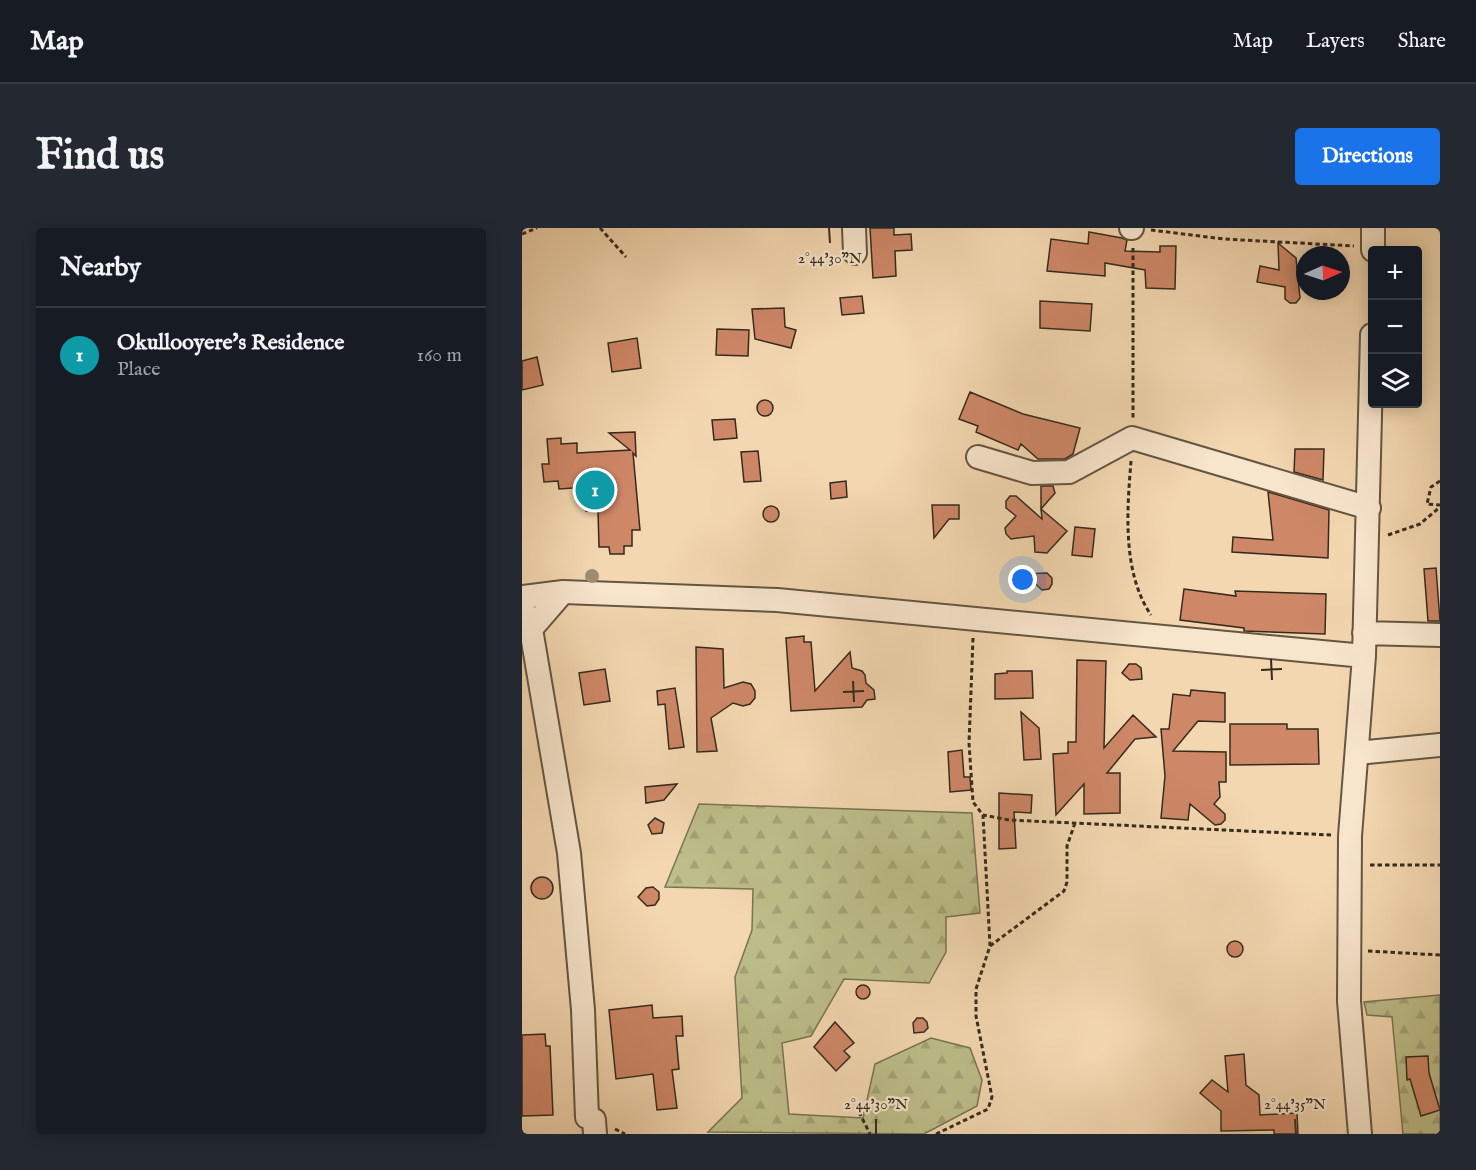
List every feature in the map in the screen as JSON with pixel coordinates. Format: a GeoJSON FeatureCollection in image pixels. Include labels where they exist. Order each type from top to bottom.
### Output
{"type":"FeatureCollection","features":[{"type":"Feature","properties":{"kind":"street"},"geometry":{"type":"LineString","coordinates":[[854,228],[855,253]]}},
{"type":"Feature","properties":{"kind":"street"},"geometry":{"type":"LineString","coordinates":[[1360,1134],[1349,1002],[1350,836],[1364,656],[1372,354]]}},
{"type":"Feature","properties":{"kind":"street"},"geometry":{"type":"LineString","coordinates":[[978,457],[1032,473],[1069,472],[1132,438],[1369,508]]}},
{"type":"Feature","properties":{"kind":"street"},"geometry":{"type":"LineString","coordinates":[[522,597],[563,592],[786,601],[974,621],[1364,656]]}},
{"type":"Feature","properties":{"kind":"street"},"geometry":{"type":"LineString","coordinates":[[531,629],[563,592]]}},
{"type":"Feature","properties":{"kind":"street"},"geometry":{"type":"LineString","coordinates":[[522,606],[531,629],[569,853],[583,1010],[587,1117],[594,1120],[595,1134]]}},
{"type":"Feature","properties":{"kind":"street"},"geometry":{"type":"LineString","coordinates":[[1364,633],[1440,635]]}},
{"type":"Feature","properties":{"kind":"street"},"geometry":{"type":"LineString","coordinates":[[1357,753],[1440,746]]}},
{"type":"Feature","properties":{"kind":"path"},"geometry":{"type":"LineString","coordinates":[[522,234],[537,228]]}},
{"type":"Feature","properties":{"kind":"path"},"geometry":{"type":"LineString","coordinates":[[600,228],[626,257]]}},
{"type":"Feature","properties":{"kind":"path"},"geometry":{"type":"LineString","coordinates":[[1166,638],[1143,603],[1132,571],[1128,500],[1134,356],[1131,228],[1224,239],[1373,242]]}},
{"type":"Feature","properties":{"kind":"path"},"geometry":{"type":"LineString","coordinates":[[1440,481],[1431,486],[1427,504],[1440,506]]}},
{"type":"Feature","properties":{"kind":"path"},"geometry":{"type":"LineString","coordinates":[[1368,538],[1394,534],[1420,524],[1440,506]]}},
{"type":"Feature","properties":{"kind":"path"},"geometry":{"type":"LineString","coordinates":[[936,1134],[988,1109],[992,1097],[976,1016],[976,989],[990,946],[983,815],[973,802],[969,743],[974,621]]}},
{"type":"Feature","properties":{"kind":"path"},"geometry":{"type":"LineString","coordinates":[[983,815],[1009,820],[1350,836]]}},
{"type":"Feature","properties":{"kind":"path"},"geometry":{"type":"LineString","coordinates":[[990,946],[1064,891],[1067,882],[1067,846],[1075,823]]}},
{"type":"Feature","properties":{"kind":"path"},"geometry":{"type":"LineString","coordinates":[[1350,864],[1440,865]]}},
{"type":"Feature","properties":{"kind":"path"},"geometry":{"type":"LineString","coordinates":[[1349,950],[1440,955]]}},
{"type":"Feature","properties":{"kind":"path"},"geometry":{"type":"LineString","coordinates":[[859,1112],[870,1134]]}},
{"type":"Feature","properties":{"kind":"green space"},"geometry":{"type":"Polygon","coordinates":[[[699,804],[972,813],[980,913],[946,917],[946,952],[929,983],[844,979],[811,1036],[782,1043],[789,1114],[863,1118],[875,1064],[931,1038],[970,1048],[982,1080],[977,1106],[924,1134],[708,1132],[742,1098],[735,977],[752,930],[753,889],[665,887],[699,804]]]}},
{"type":"Feature","properties":{"kind":"green space"},"geometry":{"type":"Polygon","coordinates":[[[1440,995],[1440,1134],[1403,1134],[1392,1017],[1367,1015],[1364,1002],[1440,995]]]}},
{"type":"Feature","properties":{"kind":"building"},"geometry":{"type":"Polygon","coordinates":[[[870,228],[894,228],[894,235],[911,234],[912,250],[895,251],[896,276],[873,278],[870,228]]]}},
{"type":"Feature","properties":{"kind":"building"},"geometry":{"type":"Polygon","coordinates":[[[1089,232],[1127,240],[1125,251],[1160,252],[1160,246],[1176,246],[1175,289],[1146,288],[1145,270],[1105,263],[1105,276],[1047,271],[1051,239],[1088,244],[1089,232]]]}},
{"type":"Feature","properties":{"kind":"building"},"geometry":{"type":"Polygon","coordinates":[[[1278,243],[1296,258],[1296,300],[1298,300],[1296,303],[1290,303],[1285,299],[1285,287],[1257,282],[1260,266],[1279,270],[1278,243]]]}},
{"type":"Feature","properties":{"kind":"building"},"geometry":{"type":"Polygon","coordinates":[[[862,296],[864,313],[842,315],[840,298],[862,296]]]}},
{"type":"Feature","properties":{"kind":"building"},"geometry":{"type":"Polygon","coordinates":[[[1040,301],[1092,304],[1090,331],[1040,328],[1040,301]]]}},
{"type":"Feature","properties":{"kind":"building"},"geometry":{"type":"Polygon","coordinates":[[[784,308],[785,327],[796,330],[791,348],[755,339],[752,309],[784,308]]]}},
{"type":"Feature","properties":{"kind":"building"},"geometry":{"type":"Polygon","coordinates":[[[717,329],[749,330],[748,356],[716,355],[717,329]]]}},
{"type":"Feature","properties":{"kind":"building"},"geometry":{"type":"Polygon","coordinates":[[[637,338],[641,368],[612,372],[608,343],[637,338]]]}},
{"type":"Feature","properties":{"kind":"building"},"geometry":{"type":"Polygon","coordinates":[[[537,357],[543,385],[522,390],[522,361],[537,357]]]}},
{"type":"Feature","properties":{"kind":"building"},"geometry":{"type":"Polygon","coordinates":[[[970,392],[1023,414],[1080,428],[1073,454],[1065,459],[1038,459],[1021,444],[1018,450],[976,432],[978,426],[959,419],[970,392]]]}},
{"type":"Feature","properties":{"kind":"building"},"geometry":{"type":"Polygon","coordinates":[[[762,400],[768,400],[773,408],[771,414],[762,416],[757,411],[757,405],[762,400]]]}},
{"type":"Feature","properties":{"kind":"building"},"geometry":{"type":"Polygon","coordinates":[[[735,419],[737,438],[714,440],[712,420],[735,419]]]}},
{"type":"Feature","properties":{"kind":"building"},"geometry":{"type":"Polygon","coordinates":[[[635,432],[636,456],[633,453],[640,530],[632,530],[632,546],[624,546],[624,554],[610,554],[609,547],[599,547],[598,511],[586,511],[587,487],[559,489],[558,481],[544,482],[542,464],[549,464],[547,439],[561,438],[561,444],[577,443],[577,453],[630,450],[609,433],[635,432]]]}},
{"type":"Feature","properties":{"kind":"building"},"geometry":{"type":"Polygon","coordinates":[[[1295,449],[1324,449],[1323,480],[1294,472],[1295,449]]]}},
{"type":"Feature","properties":{"kind":"building"},"geometry":{"type":"Polygon","coordinates":[[[758,451],[761,481],[744,482],[741,452],[758,451]]]}},
{"type":"Feature","properties":{"kind":"building"},"geometry":{"type":"Polygon","coordinates":[[[846,481],[847,497],[831,499],[830,483],[846,481]]]}},
{"type":"Feature","properties":{"kind":"building"},"geometry":{"type":"Polygon","coordinates":[[[1041,486],[1053,486],[1055,493],[1041,509],[1041,486]]]}},
{"type":"Feature","properties":{"kind":"building"},"geometry":{"type":"Polygon","coordinates":[[[1268,492],[1329,510],[1328,558],[1232,552],[1233,537],[1273,540],[1268,492]]]}},
{"type":"Feature","properties":{"kind":"building"},"geometry":{"type":"Polygon","coordinates":[[[1010,496],[1016,496],[1042,519],[1041,509],[1067,531],[1047,553],[1035,552],[1034,536],[1011,539],[1006,534],[1005,528],[1016,516],[1006,508],[1006,501],[1010,496]]]}},
{"type":"Feature","properties":{"kind":"building"},"geometry":{"type":"Polygon","coordinates":[[[932,505],[959,505],[959,519],[949,519],[934,538],[932,505]]]}},
{"type":"Feature","properties":{"kind":"building"},"geometry":{"type":"Polygon","coordinates":[[[768,506],[774,506],[779,514],[777,520],[768,522],[763,517],[763,511],[768,506]]]}},
{"type":"Feature","properties":{"kind":"building"},"geometry":{"type":"Polygon","coordinates":[[[1075,527],[1095,529],[1092,557],[1072,555],[1075,527]]]}},
{"type":"Feature","properties":{"kind":"building"},"geometry":{"type":"Polygon","coordinates":[[[1436,568],[1440,621],[1428,621],[1424,569],[1436,568]]]}},
{"type":"Feature","properties":{"kind":"building"},"geometry":{"type":"Polygon","coordinates":[[[1047,573],[1052,578],[1052,584],[1049,589],[1042,590],[1025,574],[1047,573]]]}},
{"type":"Feature","properties":{"kind":"building"},"geometry":{"type":"Polygon","coordinates":[[[1184,589],[1236,596],[1235,591],[1326,594],[1325,634],[1244,631],[1244,628],[1180,620],[1184,589]]]}},
{"type":"Feature","properties":{"kind":"building"},"geometry":{"type":"Polygon","coordinates":[[[804,636],[804,642],[811,642],[815,691],[850,652],[852,668],[862,671],[865,675],[866,683],[874,690],[875,699],[867,700],[862,707],[791,711],[786,638],[804,636]]]}},
{"type":"Feature","properties":{"kind":"building"},"geometry":{"type":"Polygon","coordinates":[[[696,647],[723,649],[724,688],[743,682],[751,684],[755,691],[755,698],[750,704],[743,706],[733,703],[711,718],[717,751],[697,752],[696,647]]]}},
{"type":"Feature","properties":{"kind":"building"},"geometry":{"type":"Polygon","coordinates":[[[1077,660],[1106,661],[1104,748],[1133,715],[1156,737],[1135,739],[1107,773],[1120,773],[1120,813],[1084,814],[1084,784],[1056,815],[1053,754],[1068,753],[1068,742],[1076,742],[1077,660]]]}},
{"type":"Feature","properties":{"kind":"building"},"geometry":{"type":"Polygon","coordinates":[[[1129,664],[1136,664],[1141,668],[1142,679],[1130,680],[1122,673],[1129,664]]]}},
{"type":"Feature","properties":{"kind":"building"},"geometry":{"type":"Polygon","coordinates":[[[605,669],[610,701],[584,705],[579,673],[605,669]]]}},
{"type":"Feature","properties":{"kind":"building"},"geometry":{"type":"Polygon","coordinates":[[[1007,671],[1032,671],[1033,698],[995,699],[995,674],[1007,673],[1007,671]]]}},
{"type":"Feature","properties":{"kind":"building"},"geometry":{"type":"Polygon","coordinates":[[[675,688],[684,747],[669,749],[665,704],[658,705],[657,691],[675,688]]]}},
{"type":"Feature","properties":{"kind":"building"},"geometry":{"type":"Polygon","coordinates":[[[1191,690],[1225,693],[1225,722],[1198,721],[1173,751],[1226,752],[1226,782],[1219,782],[1220,797],[1214,804],[1225,814],[1225,820],[1221,824],[1215,825],[1190,804],[1188,820],[1161,818],[1165,776],[1161,729],[1169,729],[1173,694],[1190,696],[1191,690]]]}},
{"type":"Feature","properties":{"kind":"building"},"geometry":{"type":"Polygon","coordinates":[[[1021,712],[1039,728],[1041,759],[1024,760],[1021,712]]]}},
{"type":"Feature","properties":{"kind":"building"},"geometry":{"type":"Polygon","coordinates":[[[1230,724],[1287,724],[1287,729],[1318,729],[1319,764],[1230,765],[1230,724]]]}},
{"type":"Feature","properties":{"kind":"building"},"geometry":{"type":"Polygon","coordinates":[[[962,750],[964,777],[970,777],[971,790],[950,792],[948,752],[962,750]]]}},
{"type":"Feature","properties":{"kind":"building"},"geometry":{"type":"Polygon","coordinates":[[[677,784],[664,800],[646,803],[645,787],[677,784]]]}},
{"type":"Feature","properties":{"kind":"building"},"geometry":{"type":"Polygon","coordinates":[[[999,793],[1032,795],[1031,813],[1014,812],[1016,848],[999,849],[999,793]]]}},
{"type":"Feature","properties":{"kind":"building"},"geometry":{"type":"Polygon","coordinates":[[[655,818],[664,823],[662,833],[652,834],[648,825],[655,818]]]}},
{"type":"Feature","properties":{"kind":"building"},"geometry":{"type":"Polygon","coordinates":[[[542,877],[550,880],[553,888],[550,896],[542,899],[534,896],[531,888],[534,880],[542,877]]]}},
{"type":"Feature","properties":{"kind":"building"},"geometry":{"type":"Polygon","coordinates":[[[653,887],[659,892],[659,899],[655,905],[647,906],[638,897],[646,888],[653,887]]]}},
{"type":"Feature","properties":{"kind":"building"},"geometry":{"type":"Polygon","coordinates":[[[1235,941],[1243,949],[1235,957],[1227,949],[1235,941]]]}},
{"type":"Feature","properties":{"kind":"building"},"geometry":{"type":"Polygon","coordinates":[[[860,985],[866,985],[870,992],[866,999],[860,999],[856,995],[856,989],[860,985]]]}},
{"type":"Feature","properties":{"kind":"building"},"geometry":{"type":"Polygon","coordinates":[[[652,1005],[653,1018],[682,1016],[683,1036],[676,1036],[679,1069],[672,1070],[677,1108],[657,1110],[653,1074],[616,1079],[609,1010],[652,1005]]]}},
{"type":"Feature","properties":{"kind":"building"},"geometry":{"type":"Polygon","coordinates":[[[917,1018],[923,1018],[927,1022],[928,1028],[924,1032],[914,1033],[913,1023],[917,1018]]]}},
{"type":"Feature","properties":{"kind":"building"},"geometry":{"type":"Polygon","coordinates":[[[835,1022],[854,1043],[844,1051],[850,1057],[836,1071],[814,1047],[835,1022]]]}},
{"type":"Feature","properties":{"kind":"building"},"geometry":{"type":"Polygon","coordinates":[[[545,1034],[546,1046],[550,1046],[553,1115],[522,1116],[522,1035],[545,1034]]]}},
{"type":"Feature","properties":{"kind":"building"},"geometry":{"type":"Polygon","coordinates":[[[1244,1054],[1246,1085],[1259,1095],[1260,1115],[1297,1113],[1298,1134],[1274,1134],[1274,1130],[1221,1131],[1221,1111],[1200,1093],[1212,1080],[1228,1092],[1225,1056],[1244,1054]]]}},
{"type":"Feature","properties":{"kind":"building"},"geometry":{"type":"Polygon","coordinates":[[[1428,1056],[1429,1073],[1440,1110],[1421,1116],[1410,1079],[1407,1080],[1406,1057],[1428,1056]]]}},
{"type":"Feature","properties":{"kind":"place","name":"Okullooyere's Residence"},"geometry":{"type":"Point","coordinates":[595,490]}}]}
